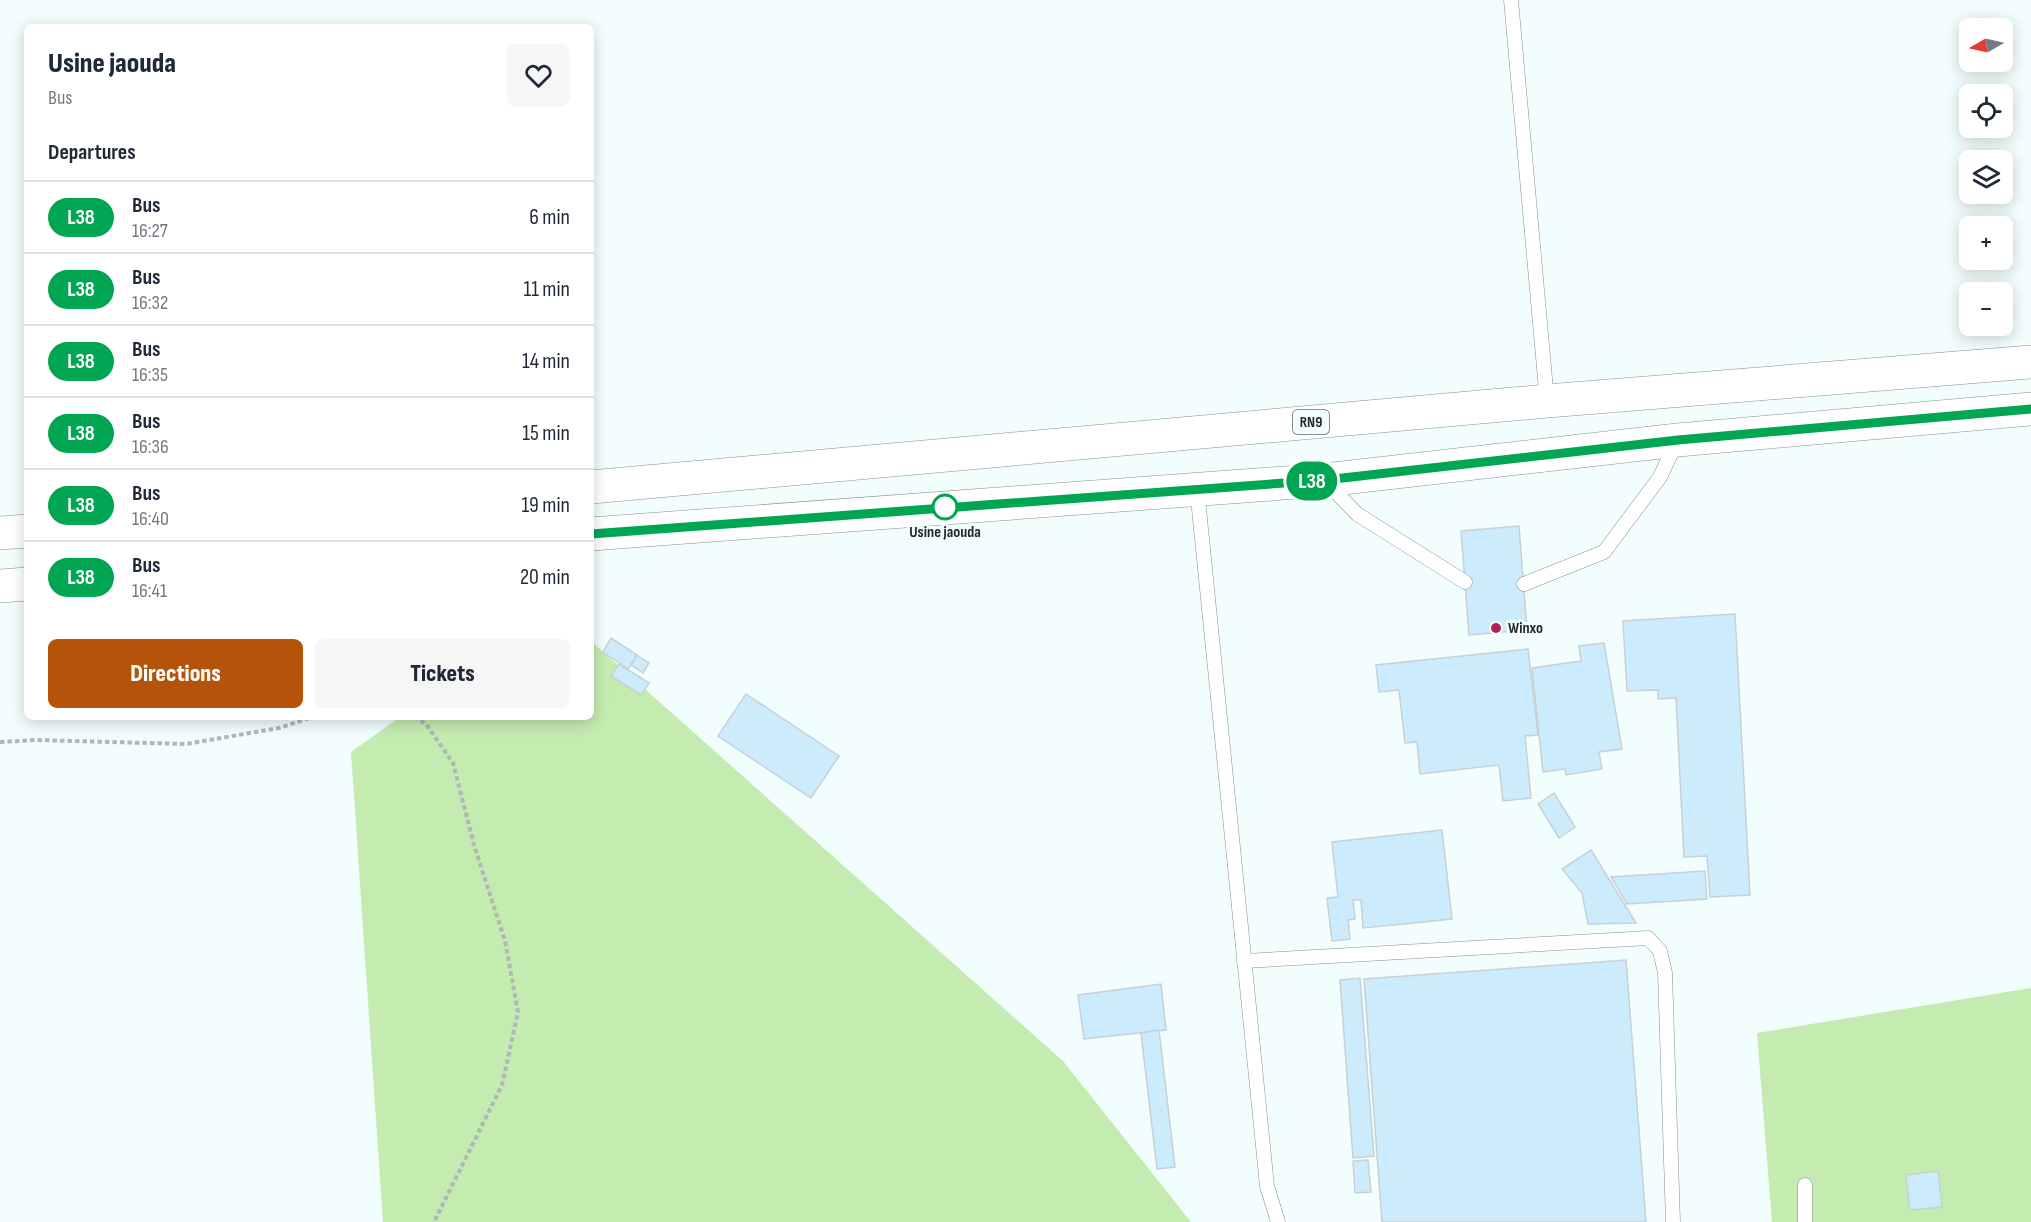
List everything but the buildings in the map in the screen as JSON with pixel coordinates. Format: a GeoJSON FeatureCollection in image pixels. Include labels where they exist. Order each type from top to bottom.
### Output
{"type":"FeatureCollection","features":[{"type":"Feature","properties":{"kind":"highway","name":"RN9"},"geometry":{"type":"LineString","coordinates":[[594,487],[1547,401],[2031,362]]}},
{"type":"Feature","properties":{"kind":"highway"},"geometry":{"type":"LineString","coordinates":[[594,534],[1325,480],[1678,440],[2031,409]]}},
{"type":"Feature","properties":{"kind":"highway"},"geometry":{"type":"LineString","coordinates":[[0,533],[24,531]]}},
{"type":"Feature","properties":{"kind":"highway"},"geometry":{"type":"LineString","coordinates":[[0,586],[24,584]]}},
{"type":"Feature","properties":{"kind":"lane"},"geometry":{"type":"LineString","coordinates":[[1511,0],[1547,401]]}},
{"type":"Feature","properties":{"kind":"lane"},"geometry":{"type":"LineString","coordinates":[[1524,584],[1604,552],[1660,477],[1678,440]]}},
{"type":"Feature","properties":{"kind":"lane"},"geometry":{"type":"LineString","coordinates":[[1325,480],[1357,514],[1465,582]]}},
{"type":"Feature","properties":{"kind":"lane"},"geometry":{"type":"LineString","coordinates":[[1197,489],[1268,1186],[1278,1222]]}},
{"type":"Feature","properties":{"kind":"lane"},"geometry":{"type":"LineString","coordinates":[[1244,961],[1648,938],[1660,951],[1665,973],[1673,1222]]}},
{"type":"Feature","properties":{"kind":"lane"},"geometry":{"type":"LineString","coordinates":[[1805,1185],[1805,1222]]}},
{"type":"Feature","properties":{"kind":"path"},"geometry":{"type":"LineString","coordinates":[[0,742],[36,740],[186,744],[279,728],[303,720]]}},
{"type":"Feature","properties":{"kind":"path"},"geometry":{"type":"LineString","coordinates":[[419,720],[426,724],[453,763],[474,845],[505,941],[518,1012],[502,1085],[434,1222]]}},
{"type":"Feature","properties":{"kind":"green space"},"geometry":{"type":"Polygon","coordinates":[[[594,644],[1063,1061],[1191,1222],[383,1222],[351,752],[396,720],[594,720],[594,644]]]}},
{"type":"Feature","properties":{"kind":"green space"},"geometry":{"type":"Polygon","coordinates":[[[2031,988],[2031,1222],[1772,1222],[1757,1033],[2031,988]]]}},
{"type":"Feature","properties":{"kind":"bus line","name":"L38"},"geometry":{"type":"LineString","coordinates":[[594,534],[1325,480],[1678,440],[2031,409]]}},
{"type":"Feature","properties":{"kind":"place","name":"Usine jaouda"},"geometry":{"type":"Point","coordinates":[945,507]}},
{"type":"Feature","properties":{"kind":"place","name":"Winxo"},"geometry":{"type":"Point","coordinates":[1496,628]}}]}
